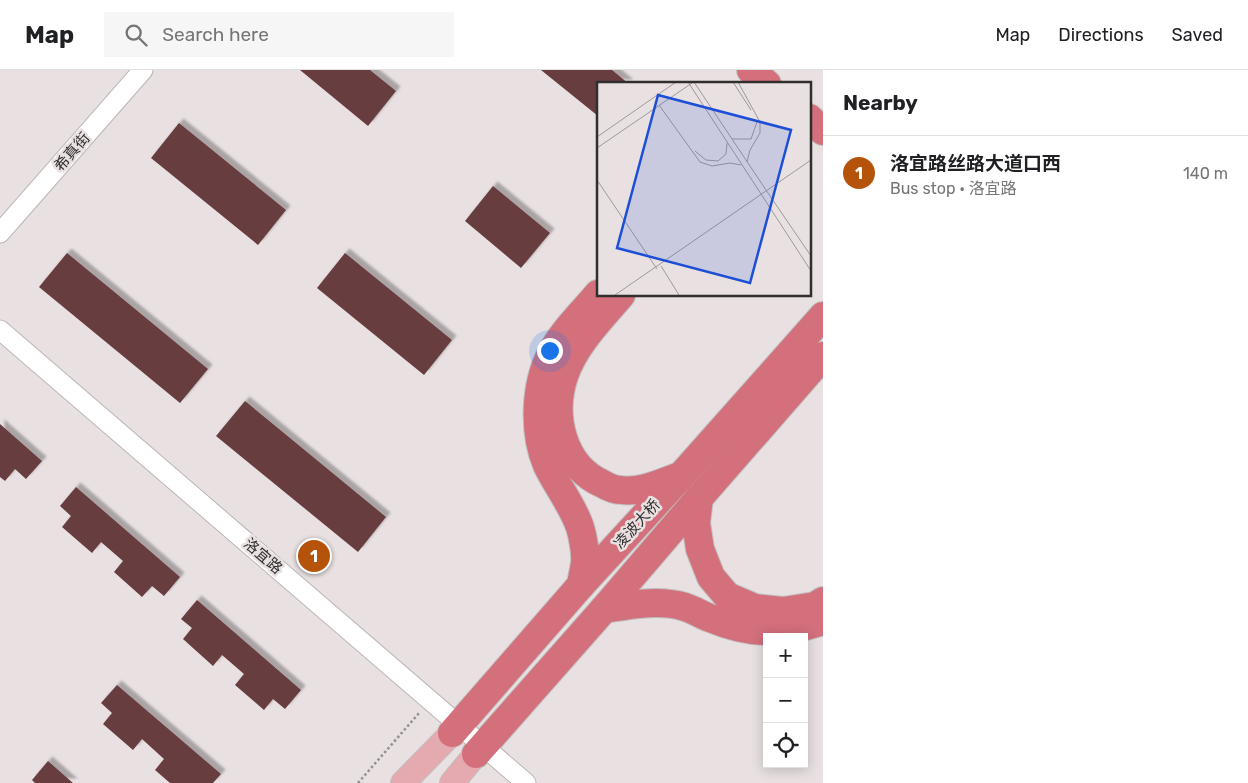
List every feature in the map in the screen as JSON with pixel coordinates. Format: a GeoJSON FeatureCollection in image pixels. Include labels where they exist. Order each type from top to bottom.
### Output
{"type":"FeatureCollection","features":[{"type":"Feature","properties":{"kind":"highway"},"geometry":{"type":"LineString","coordinates":[[751,70],[765,82]]}},
{"type":"Feature","properties":{"kind":"highway"},"geometry":{"type":"LineString","coordinates":[[810,119],[823,130]]}},
{"type":"Feature","properties":{"kind":"highway"},"geometry":{"type":"LineString","coordinates":[[581,585],[585,561],[578,522],[547,464],[539,436],[539,388],[551,353],[564,334],[597,295]]}},
{"type":"Feature","properties":{"kind":"highway"},"geometry":{"type":"LineString","coordinates":[[621,296],[581,342],[564,376],[559,398],[559,420],[564,442],[572,460],[583,471],[595,480],[619,490],[630,491],[648,487],[681,476]]}},
{"type":"Feature","properties":{"kind":"highway","name":"凌波大桥"},"geometry":{"type":"LineString","coordinates":[[480,750],[699,498],[823,316]]}},
{"type":"Feature","properties":{"kind":"highway","name":"凌波大桥"},"geometry":{"type":"LineString","coordinates":[[456,729],[581,585],[681,476],[769,397],[823,356]]}},
{"type":"Feature","properties":{"kind":"highway"},"geometry":{"type":"LineString","coordinates":[[699,498],[696,522],[700,549],[711,577],[727,596],[755,608],[783,611],[815,606],[823,601]]}},
{"type":"Feature","properties":{"kind":"highway"},"geometry":{"type":"LineString","coordinates":[[604,609],[644,604],[668,604],[685,607],[729,625],[765,632],[804,627],[823,621]]}},
{"type":"Feature","properties":{"kind":"main road"},"geometry":{"type":"LineString","coordinates":[[403,783],[456,729]]}},
{"type":"Feature","properties":{"kind":"main road"},"geometry":{"type":"LineString","coordinates":[[452,783],[480,750]]}},
{"type":"Feature","properties":{"kind":"street","name":"希真街"},"geometry":{"type":"LineString","coordinates":[[0,233],[143,70]]}},
{"type":"Feature","properties":{"kind":"street","name":"洛宜路"},"geometry":{"type":"LineString","coordinates":[[0,330],[480,750],[526,783]]}},
{"type":"Feature","properties":{"kind":"street","name":"洛宜路"},"geometry":{"type":"LineString","coordinates":[[0,345],[456,729]]}},
{"type":"Feature","properties":{"kind":"street","name":"洛宜路"},"geometry":{"type":"LineString","coordinates":[[480,750],[509,783]]}},
{"type":"Feature","properties":{"kind":"path"},"geometry":{"type":"LineString","coordinates":[[358,783],[420,712]]}},
{"type":"Feature","properties":{"kind":"building"},"geometry":{"type":"Polygon","coordinates":[[[300,70],[370,70],[396,91],[368,126],[300,70]]]}},
{"type":"Feature","properties":{"kind":"building"},"geometry":{"type":"Polygon","coordinates":[[[541,70],[612,70],[627,82],[597,82],[597,115],[541,70]]]}},
{"type":"Feature","properties":{"kind":"building"},"geometry":{"type":"Polygon","coordinates":[[[179,123],[286,210],[258,245],[151,158],[179,123]]]}},
{"type":"Feature","properties":{"kind":"building"},"geometry":{"type":"Polygon","coordinates":[[[493,186],[550,233],[521,268],[465,221],[493,186]]]}},
{"type":"Feature","properties":{"kind":"building"},"geometry":{"type":"Polygon","coordinates":[[[67,253],[208,369],[180,403],[39,287],[67,253]]]}},
{"type":"Feature","properties":{"kind":"building"},"geometry":{"type":"Polygon","coordinates":[[[345,253],[452,340],[424,375],[317,288],[345,253]]]}},
{"type":"Feature","properties":{"kind":"building"},"geometry":{"type":"Polygon","coordinates":[[[245,401],[386,517],[358,552],[216,436],[245,401]]]}},
{"type":"Feature","properties":{"kind":"building"},"geometry":{"type":"Polygon","coordinates":[[[0,424],[42,461],[26,479],[15,469],[5,481],[0,477],[0,424]]]}},
{"type":"Feature","properties":{"kind":"building"},"geometry":{"type":"Polygon","coordinates":[[[76,487],[180,577],[164,596],[152,586],[142,597],[114,572],[123,561],[101,542],[92,553],[62,527],[71,516],[60,506],[76,487]]]}},
{"type":"Feature","properties":{"kind":"building"},"geometry":{"type":"Polygon","coordinates":[[[197,600],[301,690],[285,709],[273,699],[264,710],[235,685],[244,674],[222,655],[213,666],[183,639],[192,628],[181,619],[197,600]]]}},
{"type":"Feature","properties":{"kind":"building"},"geometry":{"type":"Polygon","coordinates":[[[117,685],[221,774],[213,783],[170,783],[155,770],[164,759],[142,739],[133,750],[103,724],[112,713],[101,703],[117,685]]]}},
{"type":"Feature","properties":{"kind":"building"},"geometry":{"type":"Polygon","coordinates":[[[48,761],[73,783],[35,783],[32,780],[48,761]]]}},
{"type":"Feature","properties":{"kind":"place","name":"洛宜路丝路大道口西"},"geometry":{"type":"Point","coordinates":[314,556]}}]}
